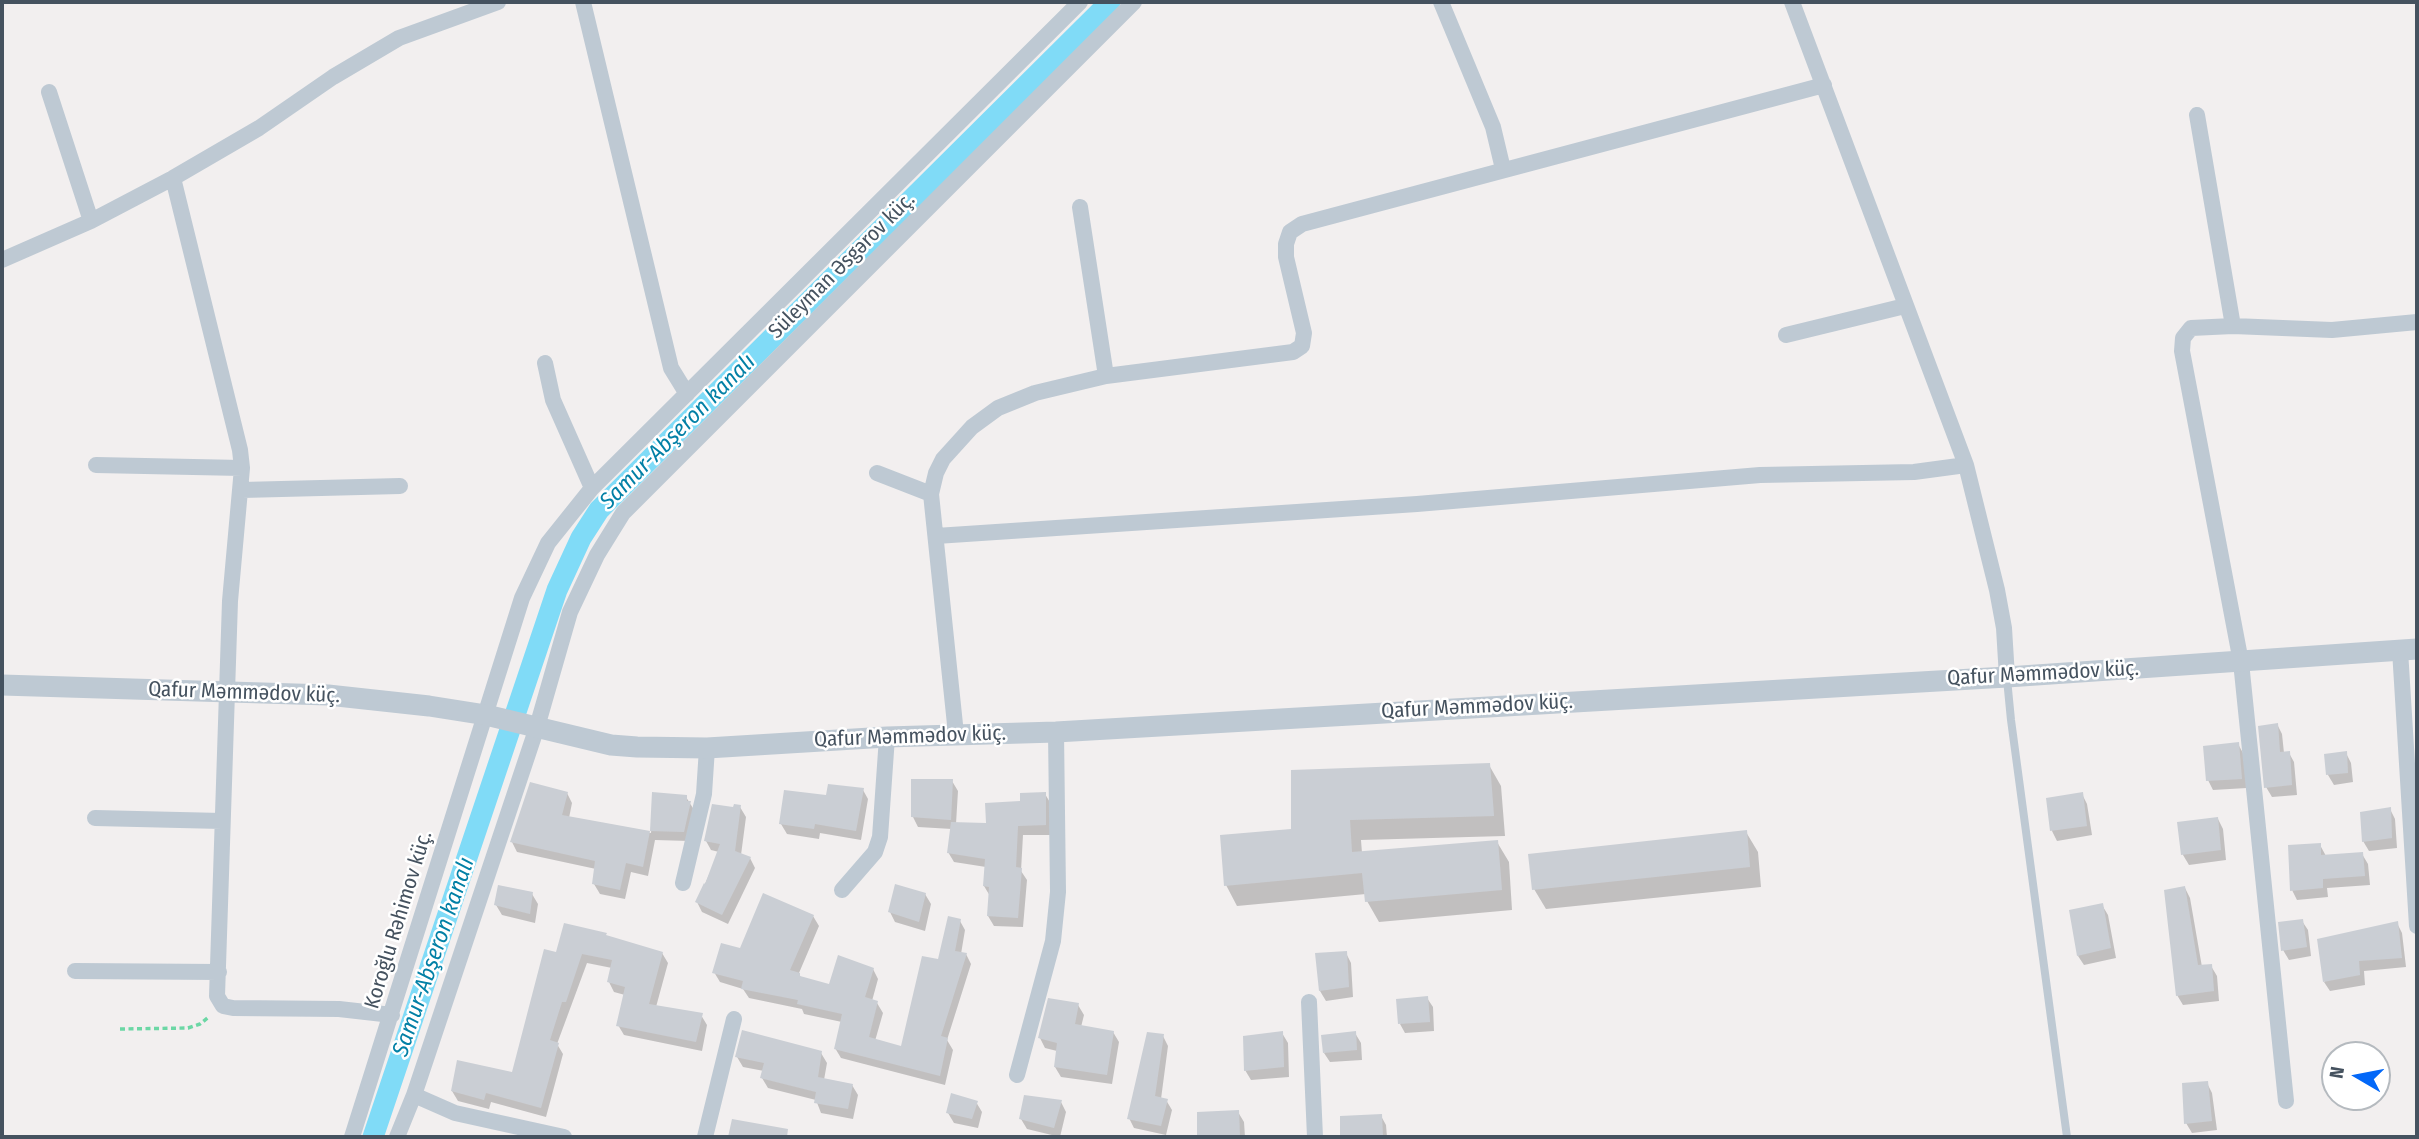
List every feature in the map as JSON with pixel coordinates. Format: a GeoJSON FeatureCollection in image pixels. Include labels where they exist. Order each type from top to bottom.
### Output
{"type":"FeatureCollection","features":[{"type":"Feature","properties":{"kind":"street"},"geometry":{"type":"LineString","coordinates":[[2,260],[91,220],[173,178],[259,128],[333,76],[374,52],[428,26],[498,2]]}},
{"type":"Feature","properties":{"kind":"street"},"geometry":{"type":"LineString","coordinates":[[583,2],[671,368],[687,394]]}},
{"type":"Feature","properties":{"kind":"street","name":"Süleyman Əsgərov küç."},"geometry":{"type":"LineString","coordinates":[[486,715],[533,571],[548,543],[592,488],[1080,2]]}},
{"type":"Feature","properties":{"kind":"street","name":"Süleyman Əsgərov küç."},"geometry":{"type":"LineString","coordinates":[[537,727],[570,612],[597,555],[623,513],[1134,2]]}},
{"type":"Feature","properties":{"kind":"street"},"geometry":{"type":"LineString","coordinates":[[1441,2],[1493,127],[1503,169]]}},
{"type":"Feature","properties":{"kind":"street"},"geometry":{"type":"LineString","coordinates":[[1792,2],[1966,465],[1997,590],[2004,628],[2007,677]]}},
{"type":"Feature","properties":{"kind":"street"},"geometry":{"type":"LineString","coordinates":[[956,734],[931,495],[936,472],[943,459],[972,427],[998,408],[1035,393],[1106,376],[1293,352],[1302,346],[1304,333],[1286,257],[1286,244],[1290,232],[1302,223],[1825,85]]}},
{"type":"Feature","properties":{"kind":"street"},"geometry":{"type":"LineString","coordinates":[[49,92],[91,220]]}},
{"type":"Feature","properties":{"kind":"street"},"geometry":{"type":"LineString","coordinates":[[2197,115],[2233,326]]}},
{"type":"Feature","properties":{"kind":"street"},"geometry":{"type":"LineString","coordinates":[[173,178],[240,450],[242,468],[230,601],[218,996],[223,1006],[233,1008],[370,1011],[392,1015]]}},
{"type":"Feature","properties":{"kind":"street"},"geometry":{"type":"LineString","coordinates":[[1080,207],[1106,376]]}},
{"type":"Feature","properties":{"kind":"street"},"geometry":{"type":"LineString","coordinates":[[1786,335],[1905,306]]}},
{"type":"Feature","properties":{"kind":"street"},"geometry":{"type":"LineString","coordinates":[[2286,1101],[2241,662],[2182,351],[2183,338],[2191,328],[2233,326],[2332,330],[2417,322]]}},
{"type":"Feature","properties":{"kind":"street"},"geometry":{"type":"LineString","coordinates":[[545,363],[553,400],[592,488]]}},
{"type":"Feature","properties":{"kind":"street"},"geometry":{"type":"LineString","coordinates":[[96,465],[242,468]]}},
{"type":"Feature","properties":{"kind":"street"},"geometry":{"type":"LineString","coordinates":[[936,536],[1417,504],[1760,475],[1914,472],[1966,465]]}},
{"type":"Feature","properties":{"kind":"street"},"geometry":{"type":"LineString","coordinates":[[877,473],[931,495]]}},
{"type":"Feature","properties":{"kind":"street"},"geometry":{"type":"LineString","coordinates":[[242,490],[400,486]]}},
{"type":"Feature","properties":{"kind":"street"},"geometry":{"type":"LineString","coordinates":[[2409,650],[2417,926]]}},
{"type":"Feature","properties":{"kind":"street","name":"Qafur Məmmədov küç."},"geometry":{"type":"LineString","coordinates":[[2,685],[228,691],[352,698],[486,715],[611,745],[707,748],[887,737],[1056,732],[2007,677],[2409,650]]}},
{"type":"Feature","properties":{"kind":"street","name":"Koroğlu Rəhimov küç."},"geometry":{"type":"LineString","coordinates":[[352,1137],[486,715]]}},
{"type":"Feature","properties":{"kind":"street"},"geometry":{"type":"LineString","coordinates":[[397,1137],[414,1096],[537,727]]}},
{"type":"Feature","properties":{"kind":"street"},"geometry":{"type":"LineString","coordinates":[[1017,1075],[1053,941],[1058,892],[1056,732]]}},
{"type":"Feature","properties":{"kind":"street"},"geometry":{"type":"LineString","coordinates":[[842,890],[875,852],[880,838],[887,737]]}},
{"type":"Feature","properties":{"kind":"street"},"geometry":{"type":"LineString","coordinates":[[683,883],[704,794],[707,748]]}},
{"type":"Feature","properties":{"kind":"street"},"geometry":{"type":"LineString","coordinates":[[95,818],[222,821]]}},
{"type":"Feature","properties":{"kind":"street"},"geometry":{"type":"LineString","coordinates":[[75,971],[219,972]]}},
{"type":"Feature","properties":{"kind":"street"},"geometry":{"type":"LineString","coordinates":[[1309,1002],[1315,1137]]}},
{"type":"Feature","properties":{"kind":"street"},"geometry":{"type":"LineString","coordinates":[[705,1137],[734,1019]]}},
{"type":"Feature","properties":{"kind":"street"},"geometry":{"type":"LineString","coordinates":[[414,1096],[455,1113],[564,1137]]}},
{"type":"Feature","properties":{"kind":"lane"},"geometry":{"type":"LineString","coordinates":[[2007,677],[2067,1137]]}},
{"type":"Feature","properties":{"kind":"path"},"geometry":{"type":"LineString","coordinates":[[120,1029],[188,1028],[200,1024],[223,1006]]}},
{"type":"Feature","properties":{"kind":"building"},"geometry":{"type":"Polygon","coordinates":[[[2278,723],[2280,752],[2290,751],[2292,785],[2264,788],[2258,726],[2278,723]]]}},
{"type":"Feature","properties":{"kind":"building"},"geometry":{"type":"Polygon","coordinates":[[[2239,742],[2242,779],[2206,781],[2203,746],[2239,742]]]}},
{"type":"Feature","properties":{"kind":"building"},"geometry":{"type":"Polygon","coordinates":[[[2347,751],[2348,773],[2326,775],[2324,754],[2347,751]]]}},
{"type":"Feature","properties":{"kind":"building"},"geometry":{"type":"Polygon","coordinates":[[[1490,763],[1494,816],[1350,820],[1352,852],[1498,840],[1502,890],[1365,902],[1362,873],[1224,886],[1220,835],[1291,829],[1291,770],[1490,763]]]}},
{"type":"Feature","properties":{"kind":"building"},"geometry":{"type":"Polygon","coordinates":[[[911,779],[953,779],[951,820],[911,817],[911,779]]]}},
{"type":"Feature","properties":{"kind":"building"},"geometry":{"type":"Polygon","coordinates":[[[530,782],[568,792],[562,815],[650,831],[643,867],[626,863],[620,890],[592,884],[595,861],[510,842],[530,782]]]}},
{"type":"Feature","properties":{"kind":"building"},"geometry":{"type":"Polygon","coordinates":[[[828,784],[864,788],[856,831],[815,824],[814,829],[779,824],[784,790],[826,795],[828,784]]]}},
{"type":"Feature","properties":{"kind":"building"},"geometry":{"type":"Polygon","coordinates":[[[652,792],[687,795],[687,801],[691,801],[684,832],[650,831],[652,792]]]}},
{"type":"Feature","properties":{"kind":"building"},"geometry":{"type":"Polygon","coordinates":[[[1046,792],[1046,825],[1018,826],[1016,867],[1022,868],[1018,918],[987,916],[989,887],[983,886],[985,859],[947,853],[951,822],[986,823],[985,803],[1020,801],[1020,793],[1046,792]]]}},
{"type":"Feature","properties":{"kind":"building"},"geometry":{"type":"Polygon","coordinates":[[[2083,792],[2087,826],[2050,831],[2046,798],[2083,792]]]}},
{"type":"Feature","properties":{"kind":"building"},"geometry":{"type":"Polygon","coordinates":[[[712,804],[733,807],[734,804],[741,805],[735,851],[751,857],[722,915],[695,902],[720,844],[704,841],[712,804]]]}},
{"type":"Feature","properties":{"kind":"building"},"geometry":{"type":"Polygon","coordinates":[[[2391,807],[2392,838],[2362,842],[2360,812],[2391,807]]]}},
{"type":"Feature","properties":{"kind":"building"},"geometry":{"type":"Polygon","coordinates":[[[2218,817],[2221,850],[2181,855],[2177,822],[2218,817]]]}},
{"type":"Feature","properties":{"kind":"building"},"geometry":{"type":"Polygon","coordinates":[[[1747,830],[1750,867],[1532,890],[1528,854],[1747,830]]]}},
{"type":"Feature","properties":{"kind":"building"},"geometry":{"type":"Polygon","coordinates":[[[2321,843],[2321,855],[2363,852],[2365,876],[2323,879],[2323,888],[2290,891],[2288,845],[2321,843]]]}},
{"type":"Feature","properties":{"kind":"building"},"geometry":{"type":"Polygon","coordinates":[[[895,884],[926,893],[919,922],[888,912],[895,884]]]}},
{"type":"Feature","properties":{"kind":"building"},"geometry":{"type":"Polygon","coordinates":[[[498,885],[533,892],[530,914],[494,905],[498,885]]]}},
{"type":"Feature","properties":{"kind":"building"},"geometry":{"type":"Polygon","coordinates":[[[2185,886],[2198,965],[2212,964],[2214,991],[2176,996],[2164,890],[2185,886]]]}},
{"type":"Feature","properties":{"kind":"building"},"geometry":{"type":"Polygon","coordinates":[[[763,893],[814,915],[790,970],[800,973],[800,976],[829,984],[838,955],[874,968],[865,997],[878,1001],[869,1037],[901,1046],[922,956],[938,959],[948,916],[961,919],[955,951],[967,953],[941,1036],[948,1038],[940,1076],[834,1049],[842,1014],[797,1004],[798,1000],[741,989],[743,981],[712,973],[721,943],[740,948],[763,893]]]}},
{"type":"Feature","properties":{"kind":"building"},"geometry":{"type":"Polygon","coordinates":[[[2103,903],[2111,948],[2077,956],[2069,910],[2103,903]]]}},
{"type":"Feature","properties":{"kind":"building"},"geometry":{"type":"Polygon","coordinates":[[[2303,919],[2307,947],[2281,951],[2278,922],[2303,919]]]}},
{"type":"Feature","properties":{"kind":"building"},"geometry":{"type":"Polygon","coordinates":[[[2398,921],[2402,958],[2359,961],[2360,975],[2323,982],[2317,939],[2398,921]]]}},
{"type":"Feature","properties":{"kind":"building"},"geometry":{"type":"Polygon","coordinates":[[[564,923],[607,933],[606,935],[663,952],[649,1004],[703,1013],[696,1042],[616,1026],[625,987],[607,982],[612,960],[582,954],[550,1040],[559,1043],[541,1108],[486,1093],[484,1100],[451,1091],[457,1060],[512,1072],[544,949],[556,952],[564,923]]]}},
{"type":"Feature","properties":{"kind":"building"},"geometry":{"type":"Polygon","coordinates":[[[1347,951],[1349,987],[1319,991],[1315,953],[1347,951]]]}},
{"type":"Feature","properties":{"kind":"building"},"geometry":{"type":"Polygon","coordinates":[[[1428,996],[1430,1022],[1398,1024],[1396,999],[1428,996]]]}},
{"type":"Feature","properties":{"kind":"building"},"geometry":{"type":"Polygon","coordinates":[[[1048,998],[1079,1003],[1075,1024],[1114,1031],[1107,1075],[1054,1067],[1057,1043],[1038,1038],[1048,998]]]}},
{"type":"Feature","properties":{"kind":"building"},"geometry":{"type":"Polygon","coordinates":[[[742,1030],[822,1051],[818,1077],[853,1084],[848,1109],[814,1103],[816,1092],[760,1078],[764,1063],[735,1057],[742,1030]]]}},
{"type":"Feature","properties":{"kind":"building"},"geometry":{"type":"Polygon","coordinates":[[[1283,1031],[1284,1067],[1244,1071],[1243,1036],[1283,1031]]]}},
{"type":"Feature","properties":{"kind":"building"},"geometry":{"type":"Polygon","coordinates":[[[1356,1031],[1357,1050],[1323,1053],[1321,1035],[1356,1031]]]}},
{"type":"Feature","properties":{"kind":"building"},"geometry":{"type":"Polygon","coordinates":[[[1147,1032],[1164,1034],[1155,1096],[1168,1099],[1161,1126],[1127,1119],[1147,1032]]]}},
{"type":"Feature","properties":{"kind":"building"},"geometry":{"type":"Polygon","coordinates":[[[2208,1081],[2212,1121],[2184,1124],[2182,1083],[2208,1081]]]}},
{"type":"Feature","properties":{"kind":"building"},"geometry":{"type":"Polygon","coordinates":[[[951,1093],[978,1101],[972,1119],[946,1113],[951,1093]]]}},
{"type":"Feature","properties":{"kind":"building"},"geometry":{"type":"Polygon","coordinates":[[[1024,1095],[1062,1100],[1054,1128],[1019,1119],[1024,1095]]]}},
{"type":"Feature","properties":{"kind":"building"},"geometry":{"type":"Polygon","coordinates":[[[1239,1110],[1240,1137],[1197,1137],[1197,1112],[1239,1110]]]}},
{"type":"Feature","properties":{"kind":"building"},"geometry":{"type":"Polygon","coordinates":[[[1382,1114],[1383,1137],[1340,1137],[1340,1116],[1382,1114]]]}},
{"type":"Feature","properties":{"kind":"building"},"geometry":{"type":"Polygon","coordinates":[[[732,1119],[788,1129],[787,1137],[728,1137],[732,1119]]]}},
{"type":"Feature","properties":{"kind":"waterway","name":"Samur-Abşeron kanalı"},"geometry":{"type":"LineString","coordinates":[[373,1137],[557,590],[581,538],[599,510],[1110,2]]}}]}
